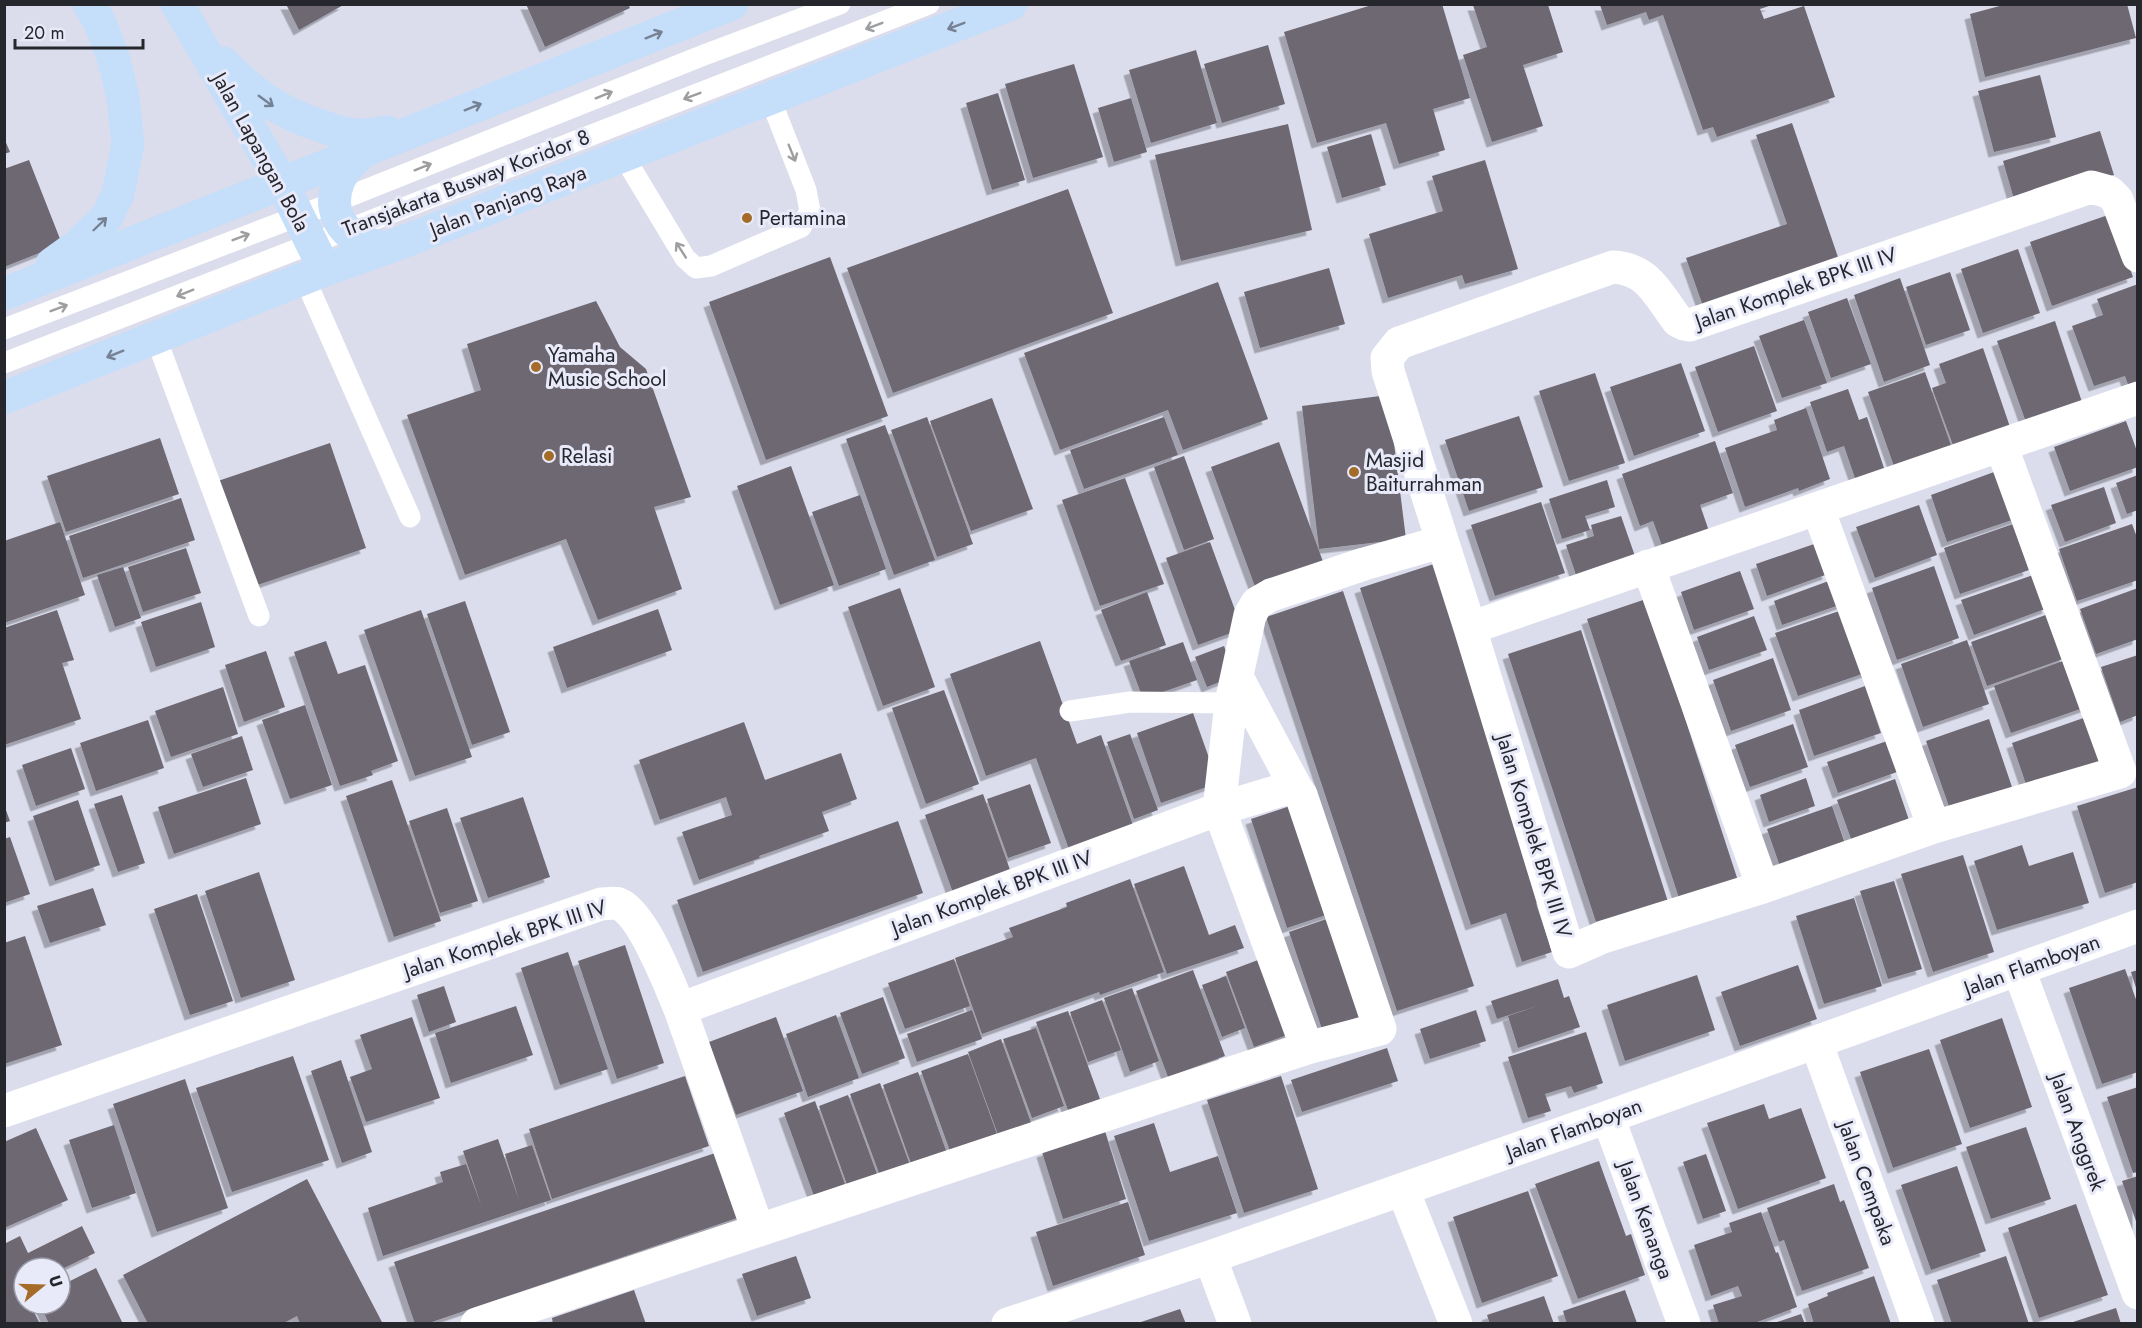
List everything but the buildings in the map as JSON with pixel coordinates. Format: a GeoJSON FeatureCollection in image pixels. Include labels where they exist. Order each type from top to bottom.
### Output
{"type":"FeatureCollection","features":[{"type":"Feature","properties":{"kind":"main road"},"geometry":{"type":"LineString","coordinates":[[14,291],[77,246],[107,218],[118,194],[128,144],[123,97],[113,57],[100,23],[89,4]]}},
{"type":"Feature","properties":{"kind":"main road"},"geometry":{"type":"LineString","coordinates":[[14,291],[732,4]]}},
{"type":"Feature","properties":{"kind":"main road","name":"Jalan Panjang Raya"},"geometry":{"type":"LineString","coordinates":[[4,398],[156,338],[310,251],[390,247],[1011,4]]}},
{"type":"Feature","properties":{"kind":"main road"},"geometry":{"type":"LineString","coordinates":[[185,18],[247,87],[276,108],[304,121],[341,133],[363,135],[417,129]]}},
{"type":"Feature","properties":{"kind":"main road","name":"Jalan Lapangan Bola"},"geometry":{"type":"LineString","coordinates":[[185,18],[282,183],[310,251]]}},
{"type":"Feature","properties":{"kind":"main road"},"geometry":{"type":"LineString","coordinates":[[363,150],[342,174],[335,192],[340,216],[361,242],[370,246],[390,247]]}},
{"type":"Feature","properties":{"kind":"street","name":"Jalan Komplek BPK III IV"},"geometry":{"type":"LineString","coordinates":[[2001,445],[2120,772],[1934,827],[1762,887],[1603,937],[1569,952],[1470,628],[1388,371],[1387,358],[1399,343],[1613,267],[1627,268],[1643,275],[1678,321],[1690,325],[2091,187],[2109,192],[2117,200],[2138,256]]}},
{"type":"Feature","properties":{"kind":"street"},"geometry":{"type":"LineString","coordinates":[[1470,628],[2138,398]]}},
{"type":"Feature","properties":{"kind":"street"},"geometry":{"type":"LineString","coordinates":[[1818,509],[1934,827]]}},
{"type":"Feature","properties":{"kind":"street"},"geometry":{"type":"LineString","coordinates":[[1307,1048],[1219,809],[1234,690],[1250,615],[1257,603],[1272,596],[1364,564],[1441,542]]}},
{"type":"Feature","properties":{"kind":"street"},"geometry":{"type":"LineString","coordinates":[[1648,566],[1762,887]]}},
{"type":"Feature","properties":{"kind":"street"},"geometry":{"type":"LineString","coordinates":[[477,1323],[1307,1048],[1380,1029],[1301,795],[1234,690]]}},
{"type":"Feature","properties":{"kind":"street","name":"Jalan Komplek BPK III IV"},"geometry":{"type":"LineString","coordinates":[[4,1111],[601,904],[618,903],[633,915],[645,932],[680,1009],[1219,809],[1285,789],[1296,788]]}},
{"type":"Feature","properties":{"kind":"street","name":"Jalan Flamboyan"},"geometry":{"type":"LineString","coordinates":[[1008,1323],[1210,1257],[1608,1118],[2138,926]]}},
{"type":"Feature","properties":{"kind":"street","name":"Jalan Anggrek"},"geometry":{"type":"LineString","coordinates":[[2019,970],[2138,1293]]}},
{"type":"Feature","properties":{"kind":"street"},"geometry":{"type":"LineString","coordinates":[[680,1009],[758,1230]]}},
{"type":"Feature","properties":{"kind":"street","name":"Jalan Cempaka"},"geometry":{"type":"LineString","coordinates":[[1816,1042],[1918,1323]]}},
{"type":"Feature","properties":{"kind":"street","name":"Jalan Kenanga"},"geometry":{"type":"LineString","coordinates":[[1608,1118],[1684,1323]]}},
{"type":"Feature","properties":{"kind":"street"},"geometry":{"type":"LineString","coordinates":[[1403,1190],[1456,1323]]}},
{"type":"Feature","properties":{"kind":"street"},"geometry":{"type":"LineString","coordinates":[[1210,1257],[1235,1323]]}},
{"type":"Feature","properties":{"kind":"lane","name":"Transjakarta Busway Koridor 8"},"geometry":{"type":"LineString","coordinates":[[4,363],[310,251],[340,216],[704,55],[840,4]]}},
{"type":"Feature","properties":{"kind":"lane","name":"Transjakarta Busway Koridor 8"},"geometry":{"type":"LineString","coordinates":[[4,329],[310,251],[340,216],[929,4]]}},
{"type":"Feature","properties":{"kind":"lane"},"geometry":{"type":"LineString","coordinates":[[623,156],[685,258],[696,268],[711,266],[801,227],[810,211],[806,190],[770,98]]}},
{"type":"Feature","properties":{"kind":"lane"},"geometry":{"type":"LineString","coordinates":[[310,251],[410,517]]}},
{"type":"Feature","properties":{"kind":"lane"},"geometry":{"type":"LineString","coordinates":[[156,338],[259,616]]}},
{"type":"Feature","properties":{"kind":"lane"},"geometry":{"type":"LineString","coordinates":[[1070,711],[1234,690]]}},
{"type":"Feature","properties":{"kind":"place","name":"Pertamina"},"geometry":{"type":"Point","coordinates":[747,218]}},
{"type":"Feature","properties":{"kind":"place","name":"Yamaha Music School"},"geometry":{"type":"Point","coordinates":[536,367]}},
{"type":"Feature","properties":{"kind":"place","name":"Relasi"},"geometry":{"type":"Point","coordinates":[549,456]}},
{"type":"Feature","properties":{"kind":"place","name":"Masjid Baiturrahman"},"geometry":{"type":"Point","coordinates":[1354,472]}}]}
